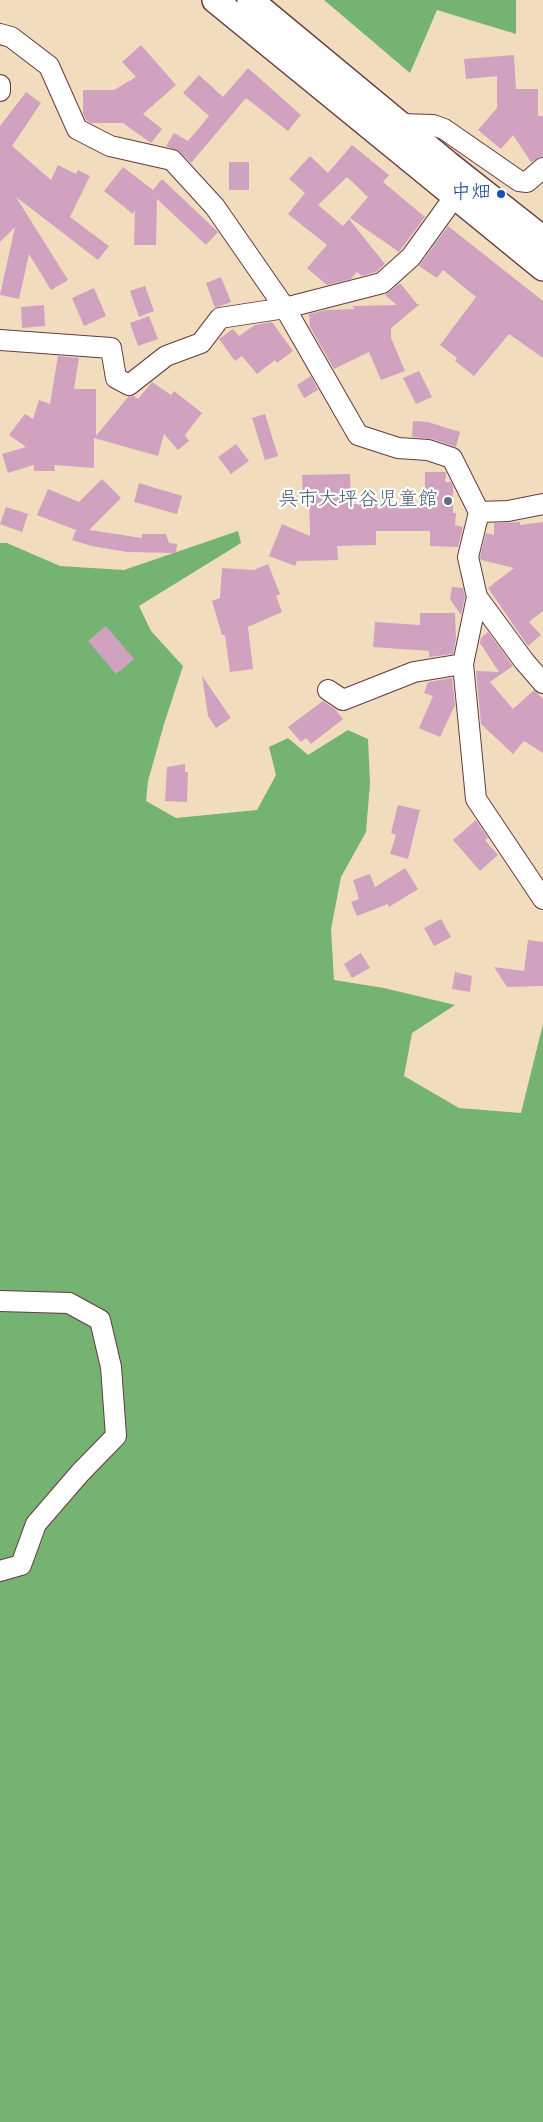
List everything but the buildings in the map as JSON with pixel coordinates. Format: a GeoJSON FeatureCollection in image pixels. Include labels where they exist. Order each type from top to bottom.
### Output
{"type":"FeatureCollection","features":[{"type":"Feature","properties":{"kind":"street"},"geometry":{"type":"LineString","coordinates":[[215,0],[543,268]]}},
{"type":"Feature","properties":{"kind":"street"},"geometry":{"type":"LineString","coordinates":[[250,0],[543,239]]}},
{"type":"Feature","properties":{"kind":"street"},"geometry":{"type":"LineString","coordinates":[[0,34],[11,37],[50,66],[77,129],[110,146],[172,160],[215,207],[285,308],[358,435],[398,448],[428,450],[452,458],[479,512],[468,557],[477,597],[524,661],[543,683]]}},
{"type":"Feature","properties":{"kind":"street"},"geometry":{"type":"LineString","coordinates":[[0,85],[0,91]]}},
{"type":"Feature","properties":{"kind":"street"},"geometry":{"type":"LineString","coordinates":[[400,124],[433,125],[444,129],[519,181],[527,182],[543,168]]}},
{"type":"Feature","properties":{"kind":"street"},"geometry":{"type":"LineString","coordinates":[[0,340],[112,348],[116,378],[129,386],[166,356],[201,343],[220,318],[285,308],[382,283],[411,257],[455,196]]}},
{"type":"Feature","properties":{"kind":"street"},"geometry":{"type":"LineString","coordinates":[[479,512],[508,511],[543,504]]}},
{"type":"Feature","properties":{"kind":"street"},"geometry":{"type":"LineString","coordinates":[[477,597],[463,664],[476,799],[543,899]]}},
{"type":"Feature","properties":{"kind":"street"},"geometry":{"type":"LineString","coordinates":[[328,690],[343,700],[414,672],[463,664]]}},
{"type":"Feature","properties":{"kind":"street"},"geometry":{"type":"LineString","coordinates":[[0,1301],[70,1303],[100,1320],[111,1367],[116,1436],[36,1524],[21,1565],[0,1571]]}},
{"type":"Feature","properties":{"kind":"green space"},"geometry":{"type":"Polygon","coordinates":[[[324,0],[516,0],[516,34],[437,10],[410,73],[324,0]]]}},
{"type":"Feature","properties":{"kind":"green space"},"geometry":{"type":"Polygon","coordinates":[[[238,531],[241,543],[139,606],[151,631],[183,666],[148,781],[146,801],[176,818],[257,810],[276,775],[269,747],[288,738],[308,755],[348,730],[368,739],[370,783],[366,832],[341,877],[331,929],[334,980],[384,988],[455,1005],[412,1033],[404,1076],[459,1108],[521,1113],[543,1024],[543,2122],[0,2122],[0,543],[7,543],[60,566],[124,570],[238,531]]]}},
{"type":"Feature","properties":{"kind":"place","name":"中畑"},"geometry":{"type":"Point","coordinates":[501,194]}},
{"type":"Feature","properties":{"kind":"place","name":"呉市大坪谷児童館"},"geometry":{"type":"Point","coordinates":[448,501]}}]}
